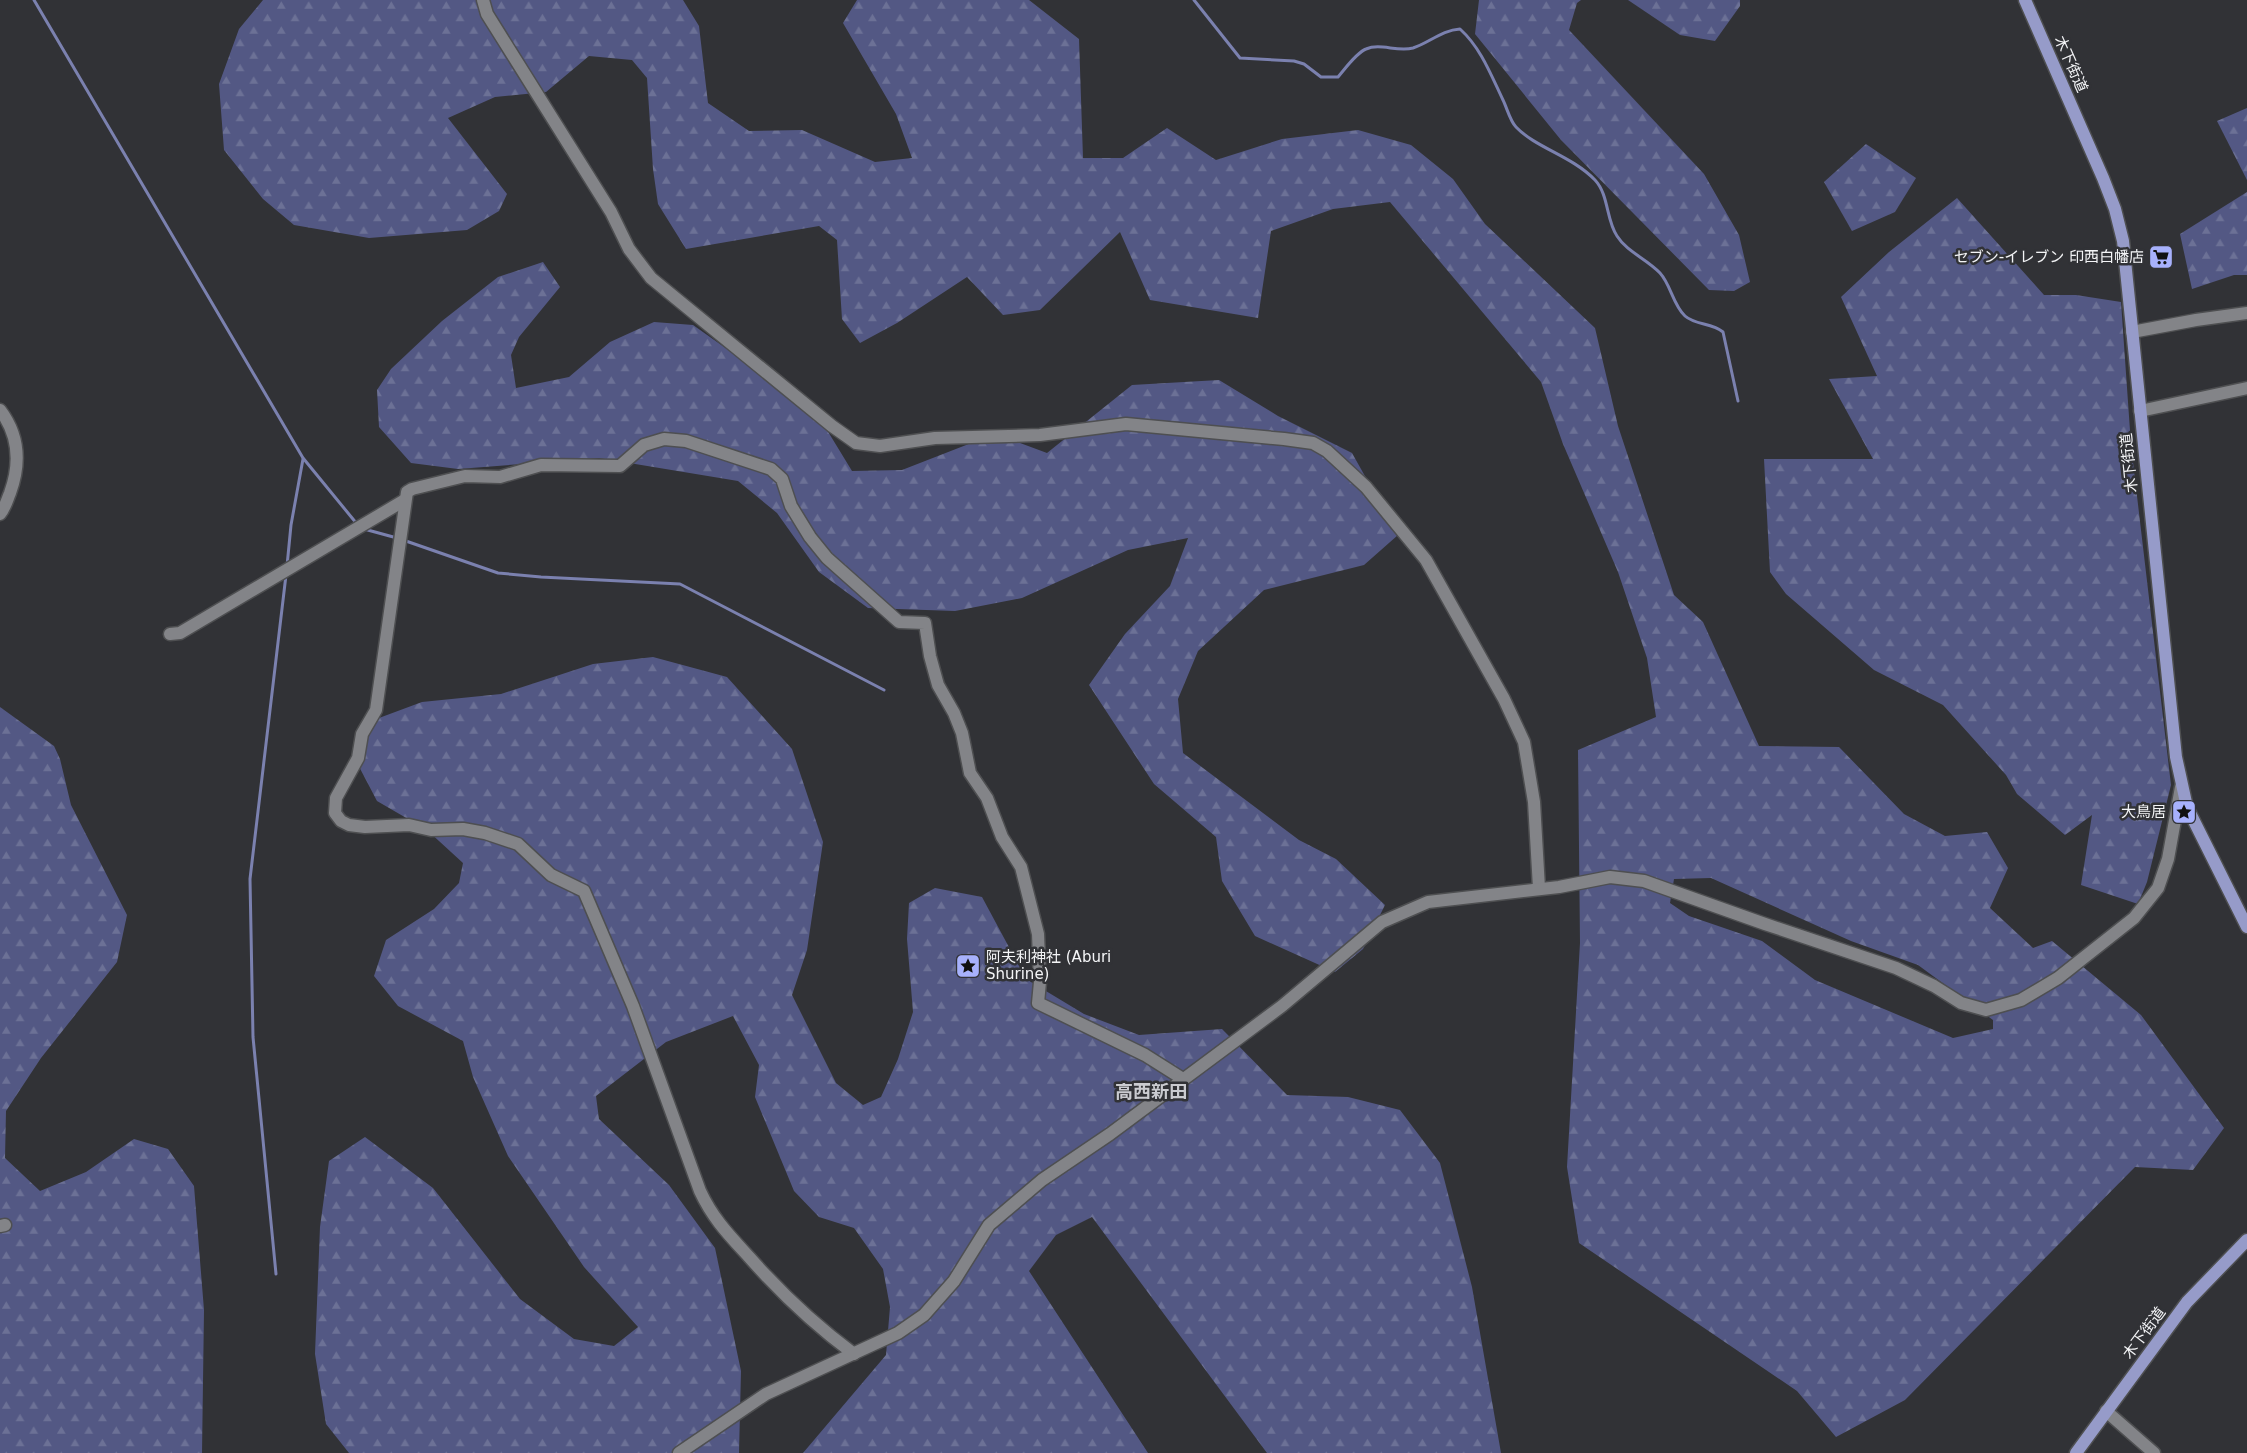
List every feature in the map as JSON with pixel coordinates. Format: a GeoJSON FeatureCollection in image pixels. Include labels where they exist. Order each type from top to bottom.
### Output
{"type":"FeatureCollection","features":[{"type":"Feature","properties":{"kind":"main road","name":"木下街道"},"geometry":{"type":"LineString","coordinates":[[2025,0],[2115,209],[2123,241],[2176,757],[2181,787],[2194,823],[2247,927]]}},
{"type":"Feature","properties":{"kind":"main road","name":"木下街道"},"geometry":{"type":"LineString","coordinates":[[2076,1453],[2187,1302],[2247,1240]]}},
{"type":"Feature","properties":{"kind":"street"},"geometry":{"type":"LineString","coordinates":[[483,0],[487,14],[611,212],[629,249],[652,278],[832,426],[856,443],[880,446],[935,438],[1040,435],[1126,424],[1313,443],[1327,451],[1366,487],[1426,560],[1504,699],[1524,742],[1534,802],[1538,888]]}},
{"type":"Feature","properties":{"kind":"street"},"geometry":{"type":"LineString","coordinates":[[2132,332],[2247,313]]}},
{"type":"Feature","properties":{"kind":"street"},"geometry":{"type":"LineString","coordinates":[[2140,411],[2247,388]]}},
{"type":"Feature","properties":{"kind":"street"},"geometry":{"type":"LineString","coordinates":[[0,410],[13,433],[17,460],[14,483],[4,510],[0,514]]}},
{"type":"Feature","properties":{"kind":"street"},"geometry":{"type":"LineString","coordinates":[[854,1354],[778,1289],[721,1228],[712,1214],[700,1190],[633,1006],[584,891],[551,874],[518,844],[485,833],[463,829],[430,830],[409,825],[365,827],[349,825],[341,821],[335,813],[336,798],[358,758],[362,734],[376,710],[381,661],[399,555],[407,492],[412,489],[465,476],[500,477],[541,465],[620,466],[644,445],[664,439],[686,442],[771,469],[782,479],[791,506],[810,537],[827,558],[899,622],[925,623],[930,656],[938,685],[954,713],[962,733],[970,772],[987,798],[1002,837],[1021,866],[1038,934],[1040,982],[1038,1003],[1145,1055],[1183,1079]]}},
{"type":"Feature","properties":{"kind":"street"},"geometry":{"type":"LineString","coordinates":[[170,634],[180,633],[405,500]]}},
{"type":"Feature","properties":{"kind":"street"},"geometry":{"type":"LineString","coordinates":[[679,1453],[766,1394],[898,1333],[924,1315],[954,1282],[990,1225],[1042,1180],[1110,1134],[1282,1006],[1382,922],[1428,902],[1559,887],[1610,877],[1644,881],[1896,968],[1934,986],[1961,1003],[1986,1010],[2021,1000],[2058,978],[2134,918],[2158,888],[2168,859],[2181,787]]}},
{"type":"Feature","properties":{"kind":"street"},"geometry":{"type":"LineString","coordinates":[[2106,1411],[2154,1453]]}},
{"type":"Feature","properties":{"kind":"green space"},"geometry":{"type":"Polygon","coordinates":[[[263,0],[683,0],[699,26],[708,103],[749,131],[802,130],[875,162],[912,158],[896,114],[843,23],[857,0],[1029,0],[1079,39],[1083,158],[1123,158],[1167,128],[1216,160],[1282,139],[1358,130],[1411,145],[1453,179],[1485,224],[1595,328],[1618,426],[1674,595],[1703,622],[1759,746],[1839,747],[1904,814],[1945,836],[1987,832],[2008,868],[1990,908],[2033,948],[2052,941],[2141,1015],[2224,1128],[2193,1170],[2135,1167],[1905,1400],[1836,1437],[1797,1391],[1579,1243],[1567,1167],[1580,943],[1578,750],[1656,717],[1647,658],[1618,572],[1563,444],[1541,382],[1390,202],[1333,209],[1271,231],[1258,318],[1150,300],[1120,232],[1040,310],[1003,315],[967,277],[897,323],[860,343],[842,319],[837,240],[819,226],[686,249],[658,204],[653,169],[647,78],[632,60],[589,56],[546,92],[495,97],[448,118],[507,194],[499,211],[467,230],[369,238],[294,225],[263,199],[224,150],[219,84],[239,29],[263,0]],[[1711,878],[1674,879],[1670,903],[1689,916],[1762,941],[1815,980],[1953,1038],[1993,1029],[1993,1020],[1918,965],[1851,941],[1711,878]]]}},
{"type":"Feature","properties":{"kind":"green space"},"geometry":{"type":"Polygon","coordinates":[[[1479,0],[1581,0],[1577,3],[1569,30],[1704,174],[1739,235],[1750,282],[1734,291],[1709,290],[1561,140],[1475,34],[1479,0]]]}},
{"type":"Feature","properties":{"kind":"green space"},"geometry":{"type":"Polygon","coordinates":[[[1628,0],[1740,0],[1740,6],[1715,41],[1680,35],[1628,0]]]}},
{"type":"Feature","properties":{"kind":"green space"},"geometry":{"type":"Polygon","coordinates":[[[2247,108],[2247,180],[2217,121],[2247,108]]]}},
{"type":"Feature","properties":{"kind":"green space"},"geometry":{"type":"Polygon","coordinates":[[[1866,144],[1916,178],[1895,212],[1852,231],[1824,182],[1866,144]]]}},
{"type":"Feature","properties":{"kind":"green space"},"geometry":{"type":"Polygon","coordinates":[[[2247,192],[2247,275],[2234,275],[2192,289],[2180,234],[2247,192]]]}},
{"type":"Feature","properties":{"kind":"green space"},"geometry":{"type":"Polygon","coordinates":[[[1957,198],[2044,295],[2076,295],[2121,302],[2131,445],[2171,785],[2147,882],[2138,904],[2081,885],[2092,815],[2065,835],[2017,794],[2006,775],[1943,705],[1874,670],[1786,594],[1770,572],[1764,459],[1873,459],[1829,379],[1877,376],[1841,297],[1889,252],[1957,198]]]}},
{"type":"Feature","properties":{"kind":"green space"},"geometry":{"type":"Polygon","coordinates":[[[543,262],[560,287],[519,337],[511,355],[516,388],[569,377],[610,342],[654,322],[693,325],[816,412],[852,471],[902,470],[979,440],[1007,438],[1047,453],[1132,385],[1219,380],[1278,416],[1352,453],[1398,535],[1364,565],[1264,590],[1198,651],[1178,699],[1183,753],[1299,840],[1336,859],[1385,905],[1363,949],[1335,972],[1255,936],[1222,881],[1216,837],[1154,784],[1089,685],[1125,634],[1170,586],[1188,538],[1128,550],[1022,598],[955,611],[868,608],[819,572],[777,513],[738,481],[599,458],[458,469],[411,463],[379,427],[377,390],[391,369],[442,321],[498,277],[543,262]]]}},
{"type":"Feature","properties":{"kind":"green space"},"geometry":{"type":"Polygon","coordinates":[[[653,657],[727,677],[792,749],[823,842],[807,950],[792,995],[836,1083],[863,1105],[881,1097],[898,1059],[913,1012],[907,939],[909,903],[935,888],[982,897],[1026,979],[1084,1014],[1139,1035],[1222,1029],[1287,1095],[1348,1097],[1400,1110],[1440,1163],[1472,1287],[1501,1453],[1267,1453],[1092,1217],[1056,1235],[1029,1271],[1148,1453],[803,1453],[886,1355],[890,1307],[883,1269],[854,1228],[819,1217],[794,1191],[755,1097],[759,1065],[733,1016],[666,1042],[596,1096],[599,1119],[669,1185],[715,1248],[741,1371],[739,1453],[349,1453],[326,1424],[315,1354],[320,1227],[329,1161],[365,1137],[433,1188],[520,1299],[574,1339],[614,1346],[638,1327],[584,1267],[508,1156],[473,1077],[463,1041],[398,1006],[374,976],[386,940],[434,909],[459,883],[463,863],[427,830],[377,801],[355,759],[379,718],[422,702],[501,694],[593,664],[653,657]]]}},
{"type":"Feature","properties":{"kind":"green space"},"geometry":{"type":"Polygon","coordinates":[[[0,707],[54,746],[60,759],[71,805],[127,915],[117,962],[41,1058],[6,1111],[5,1158],[40,1191],[86,1172],[134,1139],[168,1149],[194,1186],[204,1310],[202,1453],[0,1453],[0,707]]]}},
{"type":"Feature","properties":{"kind":"waterway"},"geometry":{"type":"LineString","coordinates":[[34,0],[303,458],[357,524]]}},
{"type":"Feature","properties":{"kind":"waterway"},"geometry":{"type":"LineString","coordinates":[[1194,0],[1240,58],[1294,61],[1304,64],[1321,77],[1338,77],[1362,51],[1371,47],[1413,48],[1441,34],[1460,29],[1485,62],[1510,118],[1516,127],[1534,141],[1576,165],[1595,180],[1603,193],[1613,230],[1621,242],[1660,273],[1685,316],[1723,332],[1738,401]]}},
{"type":"Feature","properties":{"kind":"waterway"},"geometry":{"type":"LineString","coordinates":[[287,566],[291,525],[303,459]]}},
{"type":"Feature","properties":{"kind":"waterway"},"geometry":{"type":"LineString","coordinates":[[364,529],[397,538]]}},
{"type":"Feature","properties":{"kind":"waterway"},"geometry":{"type":"LineString","coordinates":[[403,540],[498,573],[680,584],[884,690]]}},
{"type":"Feature","properties":{"kind":"waterway"},"geometry":{"type":"LineString","coordinates":[[276,1274],[253,1037],[250,879],[286,575]]}},
{"type":"Feature","properties":{"kind":"place","name":"セブン-イレブン 印西白幡店"},"geometry":{"type":"Point","coordinates":[2161,257]}},
{"type":"Feature","properties":{"kind":"place","name":"大鳥居"},"geometry":{"type":"Point","coordinates":[2184,812]}},
{"type":"Feature","properties":{"kind":"place","name":"阿夫利神社 (Aburi Shurine)"},"geometry":{"type":"Point","coordinates":[968,966]}},
{"type":"Feature","properties":{"kind":"district","name":"高西新田"},"geometry":{"type":"Point","coordinates":[1151,1092]}}]}
